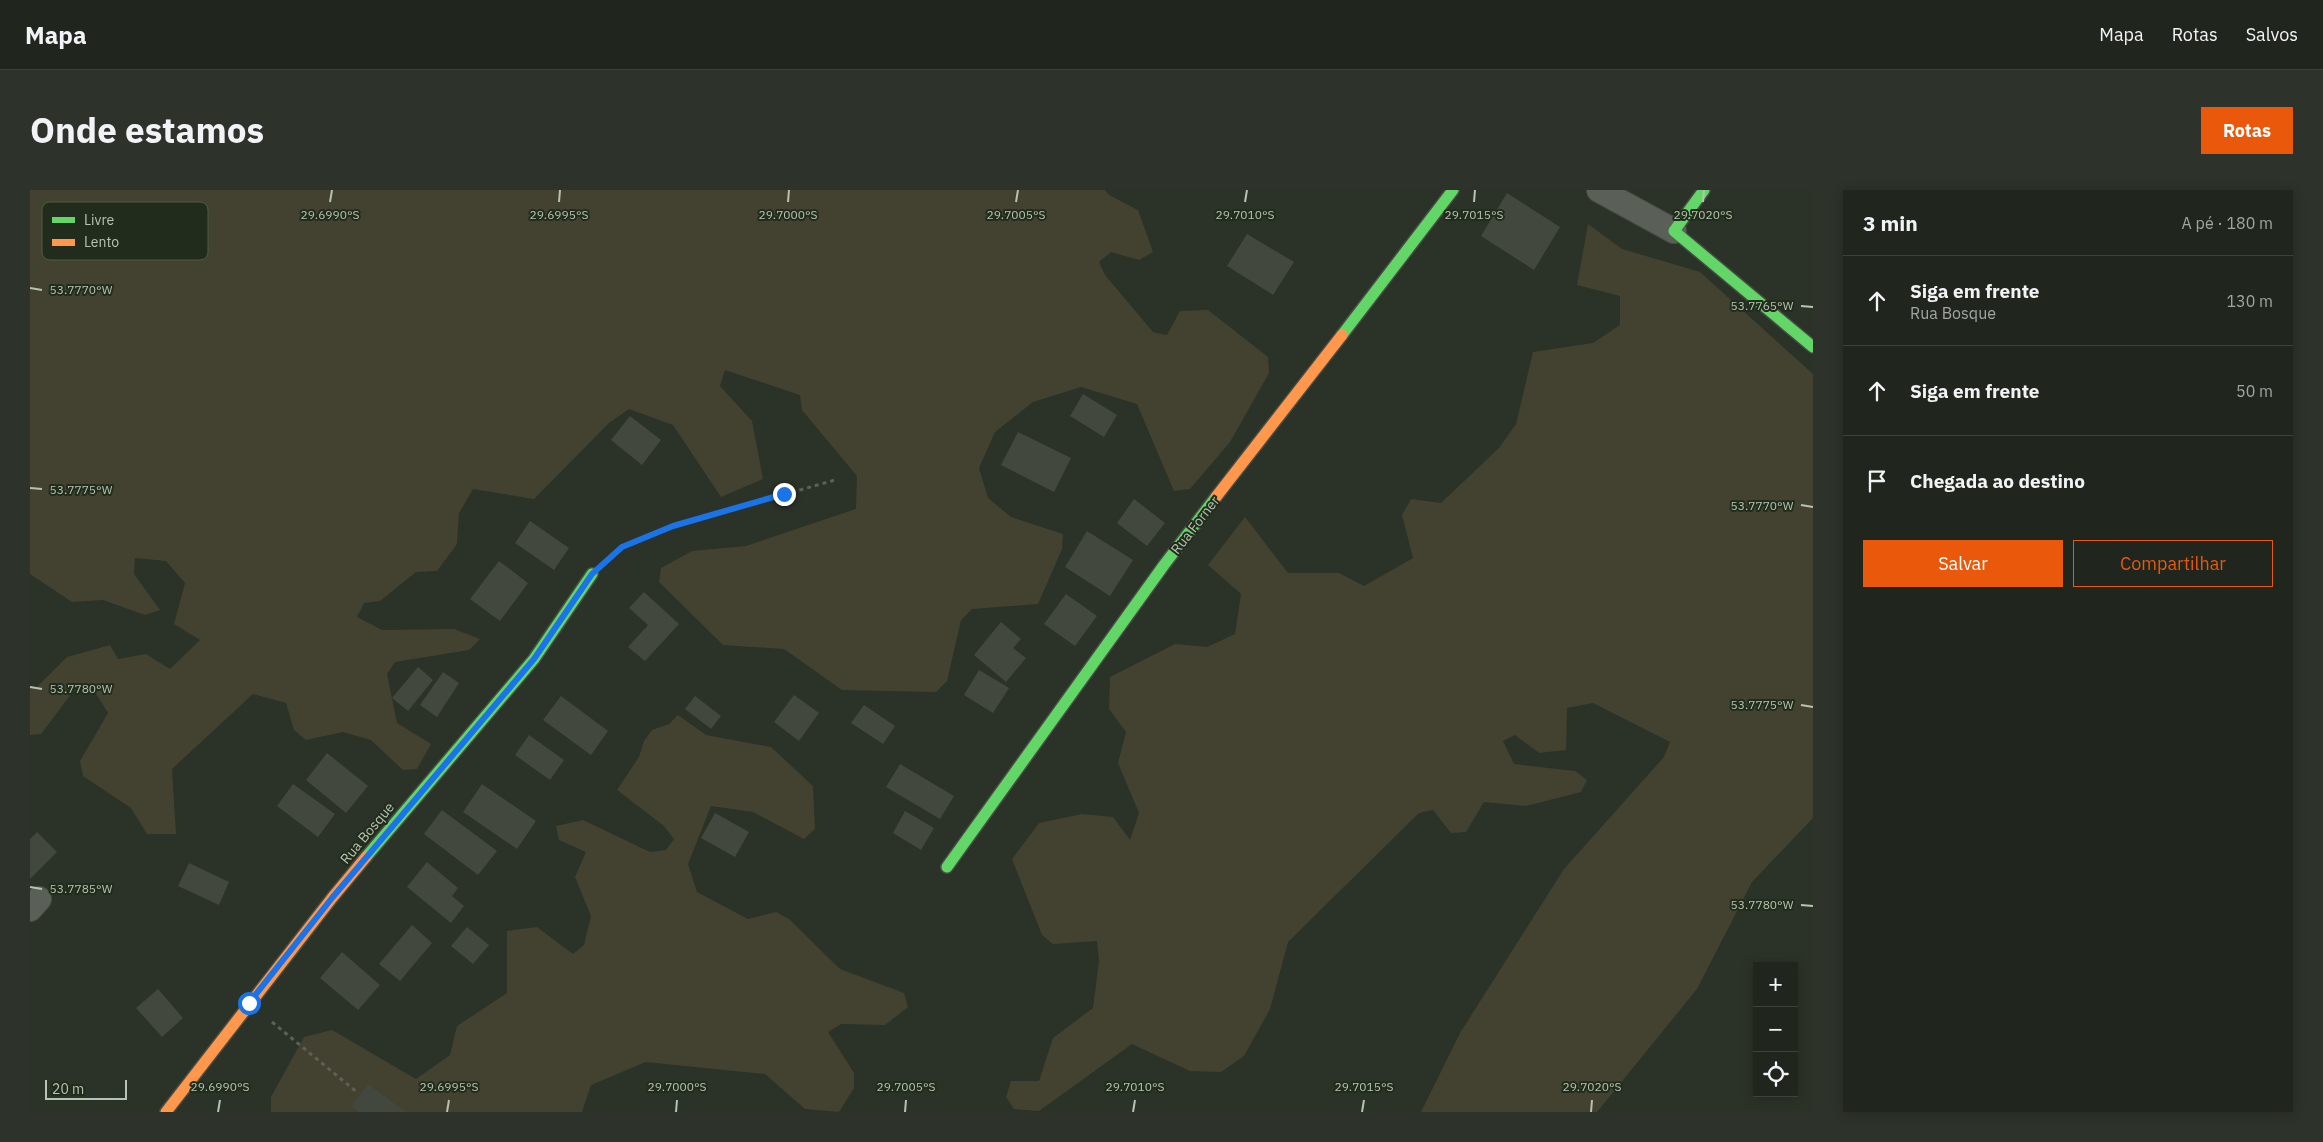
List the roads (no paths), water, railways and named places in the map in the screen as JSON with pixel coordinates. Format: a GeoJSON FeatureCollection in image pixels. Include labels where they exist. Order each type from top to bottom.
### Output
{"type":"FeatureCollection","features":[{"type":"Feature","properties":{"kind":"street","name":"Rua Forner"},"geometry":{"type":"LineString","coordinates":[[948,867],[1164,565],[1453,190]]}},
{"type":"Feature","properties":{"kind":"street"},"geometry":{"type":"LineString","coordinates":[[1599,190],[1674,231],[1813,347]]}},
{"type":"Feature","properties":{"kind":"street"},"geometry":{"type":"LineString","coordinates":[[1674,231],[1704,190]]}},
{"type":"Feature","properties":{"kind":"street","name":"Rua Bosque"},"geometry":{"type":"LineString","coordinates":[[166,1112],[332,898],[534,659],[592,574]]}}]}
